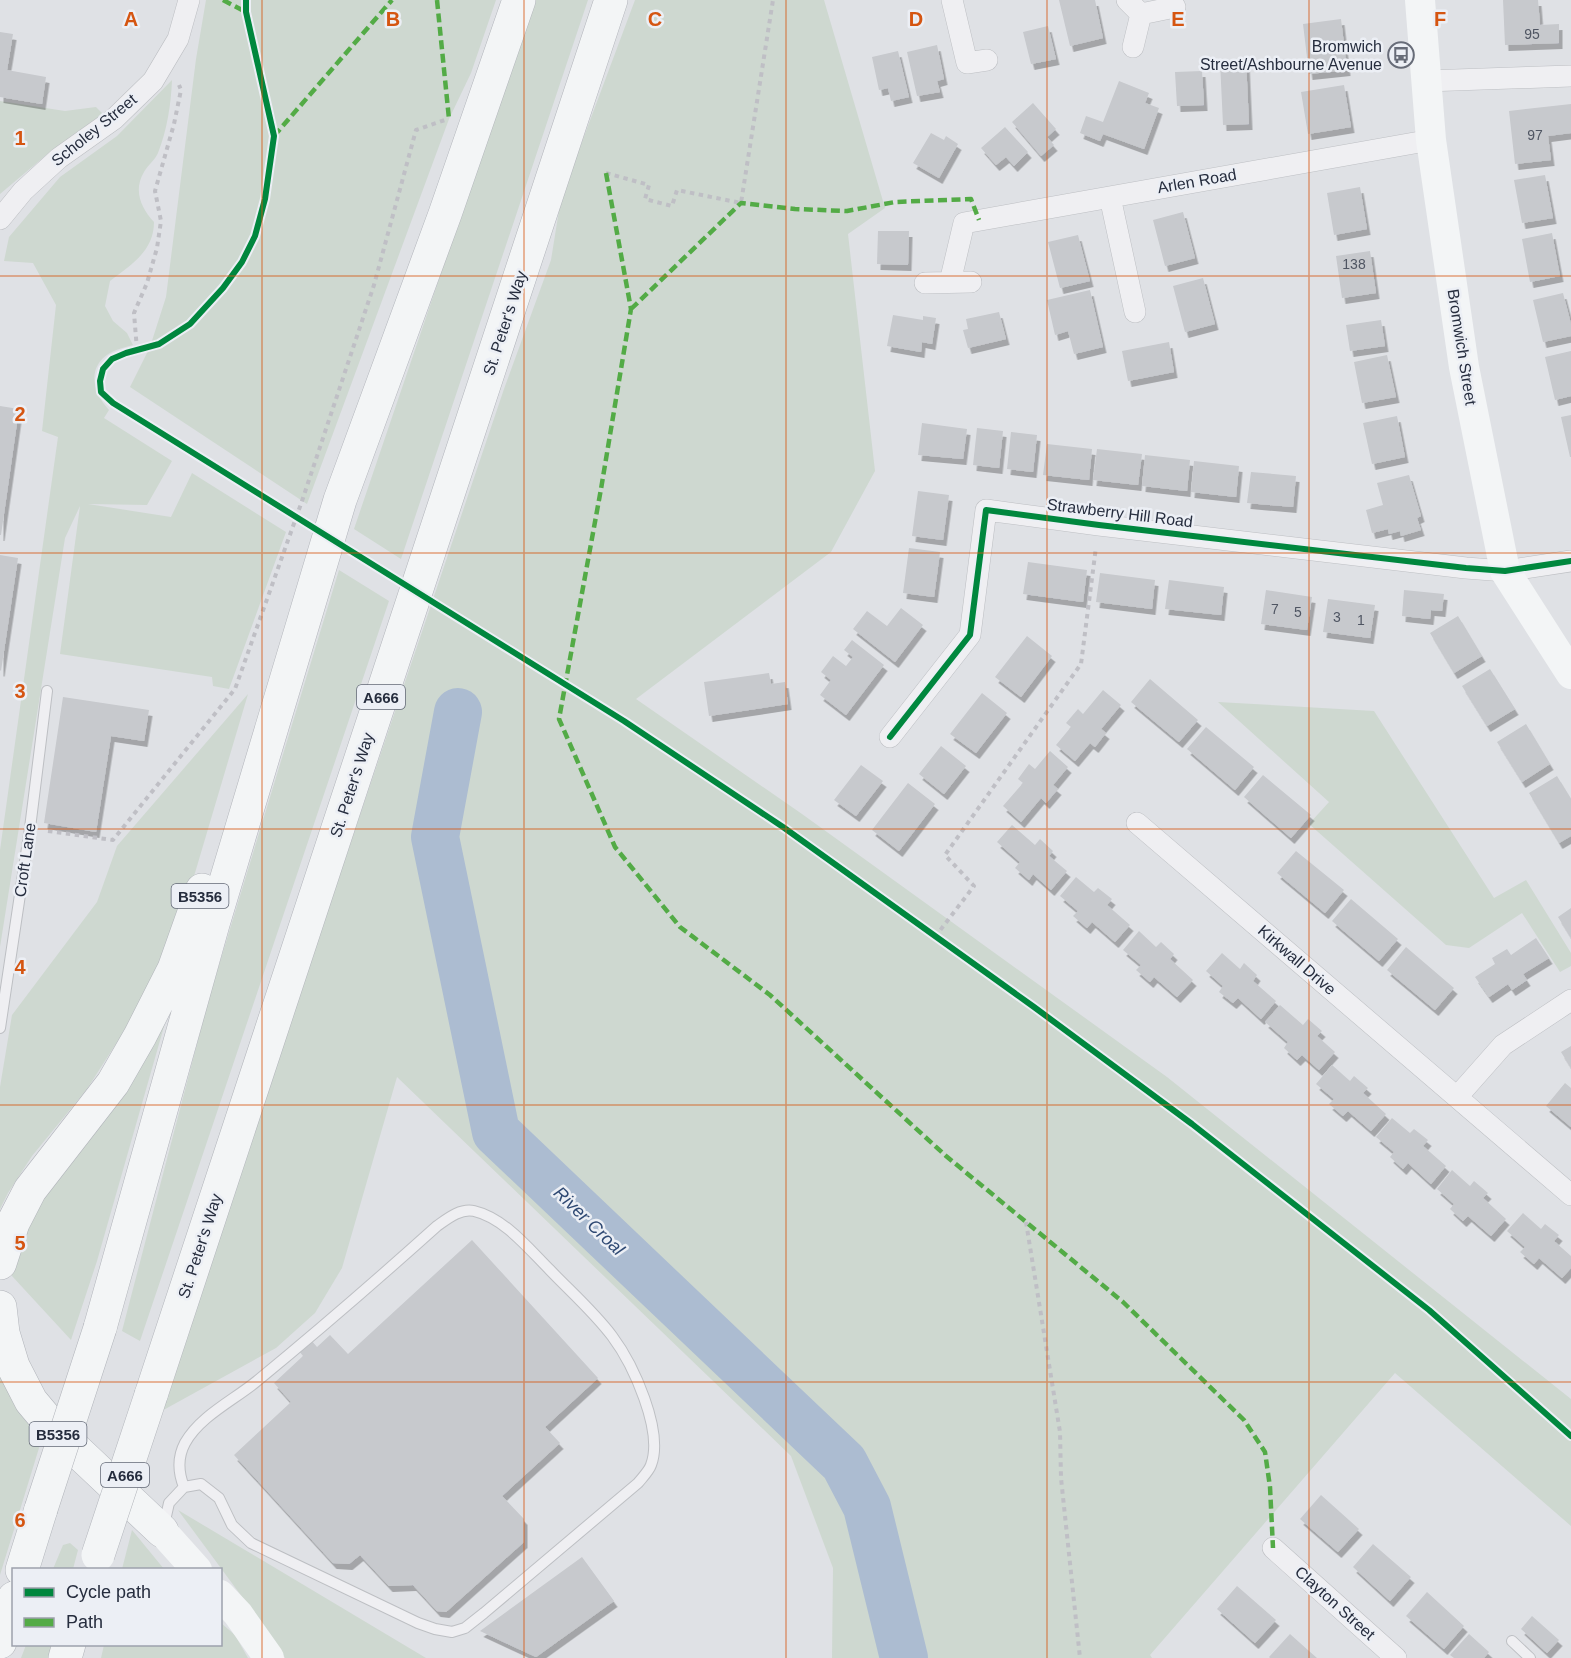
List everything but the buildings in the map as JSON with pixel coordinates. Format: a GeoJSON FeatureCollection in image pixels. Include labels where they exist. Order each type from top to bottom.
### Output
{"type":"FeatureCollection","features":[{"type":"Feature","properties":{"kind":"highway"},"geometry":{"type":"LineString","coordinates":[[22,1568],[100,1328],[213,924],[340,500],[445,214],[519,0]]}},
{"type":"Feature","properties":{"kind":"highway","name":"St. Peter's Way"},"geometry":{"type":"LineString","coordinates":[[96,1562],[611,0]]}},
{"type":"Feature","properties":{"kind":"highway","name":"B5356"},"geometry":{"type":"LineString","coordinates":[[0,1263],[13,1223],[30,1190],[112,1083],[140,1036],[174,969],[340,500]]}},
{"type":"Feature","properties":{"kind":"highway","name":"B5356"},"geometry":{"type":"LineString","coordinates":[[0,1307],[3,1333],[10,1355],[31,1401],[57,1432],[162,1531]]}},
{"type":"Feature","properties":{"kind":"highway"},"geometry":{"type":"LineString","coordinates":[[0,1642],[12,1604]]}},
{"type":"Feature","properties":{"kind":"street","name":"Scholey Street"},"geometry":{"type":"LineString","coordinates":[[0,219],[22,191],[59,158],[114,118],[153,81],[178,39],[189,0]]}},
{"type":"Feature","properties":{"kind":"street"},"geometry":{"type":"LineString","coordinates":[[952,0],[967,63],[987,60]]}},
{"type":"Feature","properties":{"kind":"street","name":"Bromwich Street"},"geometry":{"type":"LineString","coordinates":[[1420,0],[1431,140],[1464,367],[1505,571],[1571,674]]}},
{"type":"Feature","properties":{"kind":"street"},"geometry":{"type":"LineString","coordinates":[[1133,47],[1134,7],[1174,7]]}},
{"type":"Feature","properties":{"kind":"street"},"geometry":{"type":"LineString","coordinates":[[1426,81],[1571,76]]}},
{"type":"Feature","properties":{"kind":"street","name":"Arlen Road"},"geometry":{"type":"LineString","coordinates":[[950,282],[964,223],[1431,140]]}},
{"type":"Feature","properties":{"kind":"street"},"geometry":{"type":"LineString","coordinates":[[1110,197],[1135,312]]}},
{"type":"Feature","properties":{"kind":"street"},"geometry":{"type":"LineString","coordinates":[[925,283],[971,282]]}},
{"type":"Feature","properties":{"kind":"street","name":"Strawberry Hill Road"},"geometry":{"type":"LineString","coordinates":[[890,737],[970,635],[986,510],[1466,568],[1505,571],[1571,561]]}},
{"type":"Feature","properties":{"kind":"street","name":"Kirkwall Drive"},"geometry":{"type":"LineString","coordinates":[[1137,823],[1571,1195]]}},
{"type":"Feature","properties":{"kind":"street"},"geometry":{"type":"LineString","coordinates":[[1457,1097],[1503,1045],[1571,1000]]}},
{"type":"Feature","properties":{"kind":"street"},"geometry":{"type":"LineString","coordinates":[[162,1531],[196,1568]]}},
{"type":"Feature","properties":{"kind":"street","name":"Clayton Street"},"geometry":{"type":"LineString","coordinates":[[1273,1548],[1396,1658]]}},
{"type":"Feature","properties":{"kind":"street"},"geometry":{"type":"LineString","coordinates":[[222,1597],[238,1614],[269,1658]]}},
{"type":"Feature","properties":{"kind":"lane","name":"Croft Lane"},"geometry":{"type":"LineString","coordinates":[[0,1028],[30,828],[47,691]]}},
{"type":"Feature","properties":{"kind":"lane"},"geometry":{"type":"LineString","coordinates":[[162,1531],[169,1503],[184,1486],[201,1484],[219,1498],[232,1525],[251,1544],[418,1623],[452,1632],[465,1628],[484,1613],[638,1483],[651,1466],[655,1440],[649,1410],[628,1363],[613,1337],[556,1276],[497,1220],[471,1210],[452,1215],[437,1226],[256,1382],[198,1426],[185,1443],[179,1460],[179,1474],[184,1486]]}},
{"type":"Feature","properties":{"kind":"lane"},"geometry":{"type":"LineString","coordinates":[[1512,1641],[1530,1658]]}},
{"type":"Feature","properties":{"kind":"path"},"geometry":{"type":"LineString","coordinates":[[606,174],[650,184],[645,198],[672,206],[677,190],[741,203],[773,0]]}},
{"type":"Feature","properties":{"kind":"path"},"geometry":{"type":"LineString","coordinates":[[126,353],[140,350],[134,313],[152,265],[161,221],[154,191],[174,124],[181,90],[169,53]]}},
{"type":"Feature","properties":{"kind":"path"},"geometry":{"type":"LineString","coordinates":[[30,828],[113,840],[235,689],[302,501],[374,285],[416,130],[449,119]]}},
{"type":"Feature","properties":{"kind":"path"},"geometry":{"type":"LineString","coordinates":[[294,516],[303,522]]}},
{"type":"Feature","properties":{"kind":"path"},"geometry":{"type":"LineString","coordinates":[[935,937],[974,886],[945,855],[1081,664],[1099,525]]}},
{"type":"Feature","properties":{"kind":"path"},"geometry":{"type":"LineString","coordinates":[[926,930],[944,943]]}},
{"type":"Feature","properties":{"kind":"path"},"geometry":{"type":"LineString","coordinates":[[1026,1222],[1060,1432],[1061,1478],[1080,1658]]}},
{"type":"Feature","properties":{"kind":"shaded area"},"geometry":{"type":"Polygon","coordinates":[[[206,0],[496,0],[471,73],[449,119],[307,504],[130,387],[150,347],[166,297],[196,59],[206,0]]]}},
{"type":"Feature","properties":{"kind":"shaded area"},"geometry":{"type":"Polygon","coordinates":[[[534,0],[588,0],[401,559],[354,529],[534,0]]]}},
{"type":"Feature","properties":{"kind":"shaded area"},"geometry":{"type":"Polygon","coordinates":[[[635,0],[824,0],[885,208],[848,234],[875,471],[831,552],[636,699],[802,814],[1167,1077],[1571,1399],[1571,1526],[1395,1373],[1150,1655],[1152,1658],[832,1658],[833,1568],[791,1456],[397,1077],[342,1268],[315,1313],[276,1348],[158,1413],[504,389],[551,260],[561,198],[635,0]]]}},
{"type":"Feature","properties":{"kind":"shaded area"},"geometry":{"type":"Polygon","coordinates":[[[172,80],[168,117],[161,144],[157,156],[144,172],[139,185],[142,205],[154,222],[153,232],[146,249],[140,256],[110,281],[105,306],[113,321],[127,333],[133,345],[113,352],[102,359],[97,365],[94,380],[99,396],[109,410],[104,418],[172,461],[147,505],[88,504],[171,517],[192,473],[286,532],[229,689],[213,686],[212,677],[60,654],[80,506],[65,538],[0,947],[0,850],[58,437],[42,431],[56,305],[33,263],[4,261],[9,237],[60,177],[117,136],[172,80]]]}},
{"type":"Feature","properties":{"kind":"shaded area"},"geometry":{"type":"Polygon","coordinates":[[[0,101],[65,111],[96,107],[103,114],[51,151],[0,194],[0,101]]]}},
{"type":"Feature","properties":{"kind":"shaded area"},"geometry":{"type":"Polygon","coordinates":[[[339,570],[389,601],[140,1341],[122,1331],[209,998],[339,570]]]}},
{"type":"Feature","properties":{"kind":"shaded area"},"geometry":{"type":"Polygon","coordinates":[[[248,694],[184,910],[161,962],[128,1025],[87,1089],[32,1156],[0,1209],[0,1087],[12,1015],[97,902],[117,846],[248,694]]]}},
{"type":"Feature","properties":{"kind":"shaded area"},"geometry":{"type":"Polygon","coordinates":[[[1218,702],[1374,711],[1494,898],[1526,880],[1571,953],[1571,966],[1560,972],[1522,913],[1469,948],[1446,945],[1309,824],[1329,802],[1218,702]]]}},
{"type":"Feature","properties":{"kind":"shaded area"},"geometry":{"type":"Polygon","coordinates":[[[169,1009],[97,1261],[71,1340],[12,1276],[19,1231],[169,1009]]]}},
{"type":"Feature","properties":{"kind":"shaded area"},"geometry":{"type":"Polygon","coordinates":[[[0,1372],[43,1435],[0,1575],[0,1372]]]}},
{"type":"Feature","properties":{"kind":"shaded area"},"geometry":{"type":"Polygon","coordinates":[[[178,1510],[426,1658],[285,1658],[178,1510]]]}},
{"type":"Feature","properties":{"kind":"shaded area"},"geometry":{"type":"Polygon","coordinates":[[[132,1530],[163,1568],[122,1568],[132,1530]]]}},
{"type":"Feature","properties":{"kind":"shaded area"},"geometry":{"type":"Polygon","coordinates":[[[70,1543],[78,1550],[73,1568],[53,1568],[63,1545],[70,1543]]]}},
{"type":"Feature","properties":{"kind":"shaded area"},"geometry":{"type":"Polygon","coordinates":[[[222,1624],[235,1635],[248,1658],[101,1658],[104,1646],[222,1646],[222,1624]]]}},
{"type":"Feature","properties":{"kind":"shaded area"},"geometry":{"type":"Polygon","coordinates":[[[26,1646],[52,1646],[48,1658],[21,1658],[26,1646]]]}},
{"type":"Feature","properties":{"kind":"waterway","name":"River Croal"},"geometry":{"type":"LineString","coordinates":[[458,712],[435,837],[496,1132],[844,1463],[867,1507],[904,1658]]}},
{"type":"Feature","properties":{"kind":"marked path"},"geometry":{"type":"LineString","coordinates":[[223,0],[246,12]]}},
{"type":"Feature","properties":{"kind":"marked path"},"geometry":{"type":"LineString","coordinates":[[274,136],[392,0]]}},
{"type":"Feature","properties":{"kind":"marked path"},"geometry":{"type":"LineString","coordinates":[[437,0],[449,119]]}},
{"type":"Feature","properties":{"kind":"marked path"},"geometry":{"type":"LineString","coordinates":[[606,173],[631,309],[559,719],[615,847],[680,927],[770,995],[946,1156],[1123,1302],[1244,1420],[1265,1452],[1270,1487],[1273,1548]]}},
{"type":"Feature","properties":{"kind":"marked path"},"geometry":{"type":"LineString","coordinates":[[631,309],[741,203],[795,209],[847,211],[895,202],[971,199],[979,220]]}},
{"type":"Feature","properties":{"kind":"cycle path"},"geometry":{"type":"LineString","coordinates":[[246,0],[246,12],[274,136],[265,199],[255,236],[242,262],[223,288],[190,324],[159,344],[112,359],[103,369],[100,381],[101,392],[113,403],[624,721],[783,827],[1034,1007],[1192,1124],[1429,1310],[1571,1436]]}},
{"type":"Feature","properties":{"kind":"cycle path"},"geometry":{"type":"LineString","coordinates":[[890,737],[970,635],[986,510],[1466,568],[1505,571],[1571,561]]}},
{"type":"Feature","properties":{"kind":"place","name":"Bromwich Street/Ashbourne Avenue"},"geometry":{"type":"Point","coordinates":[1401,55]}}]}
